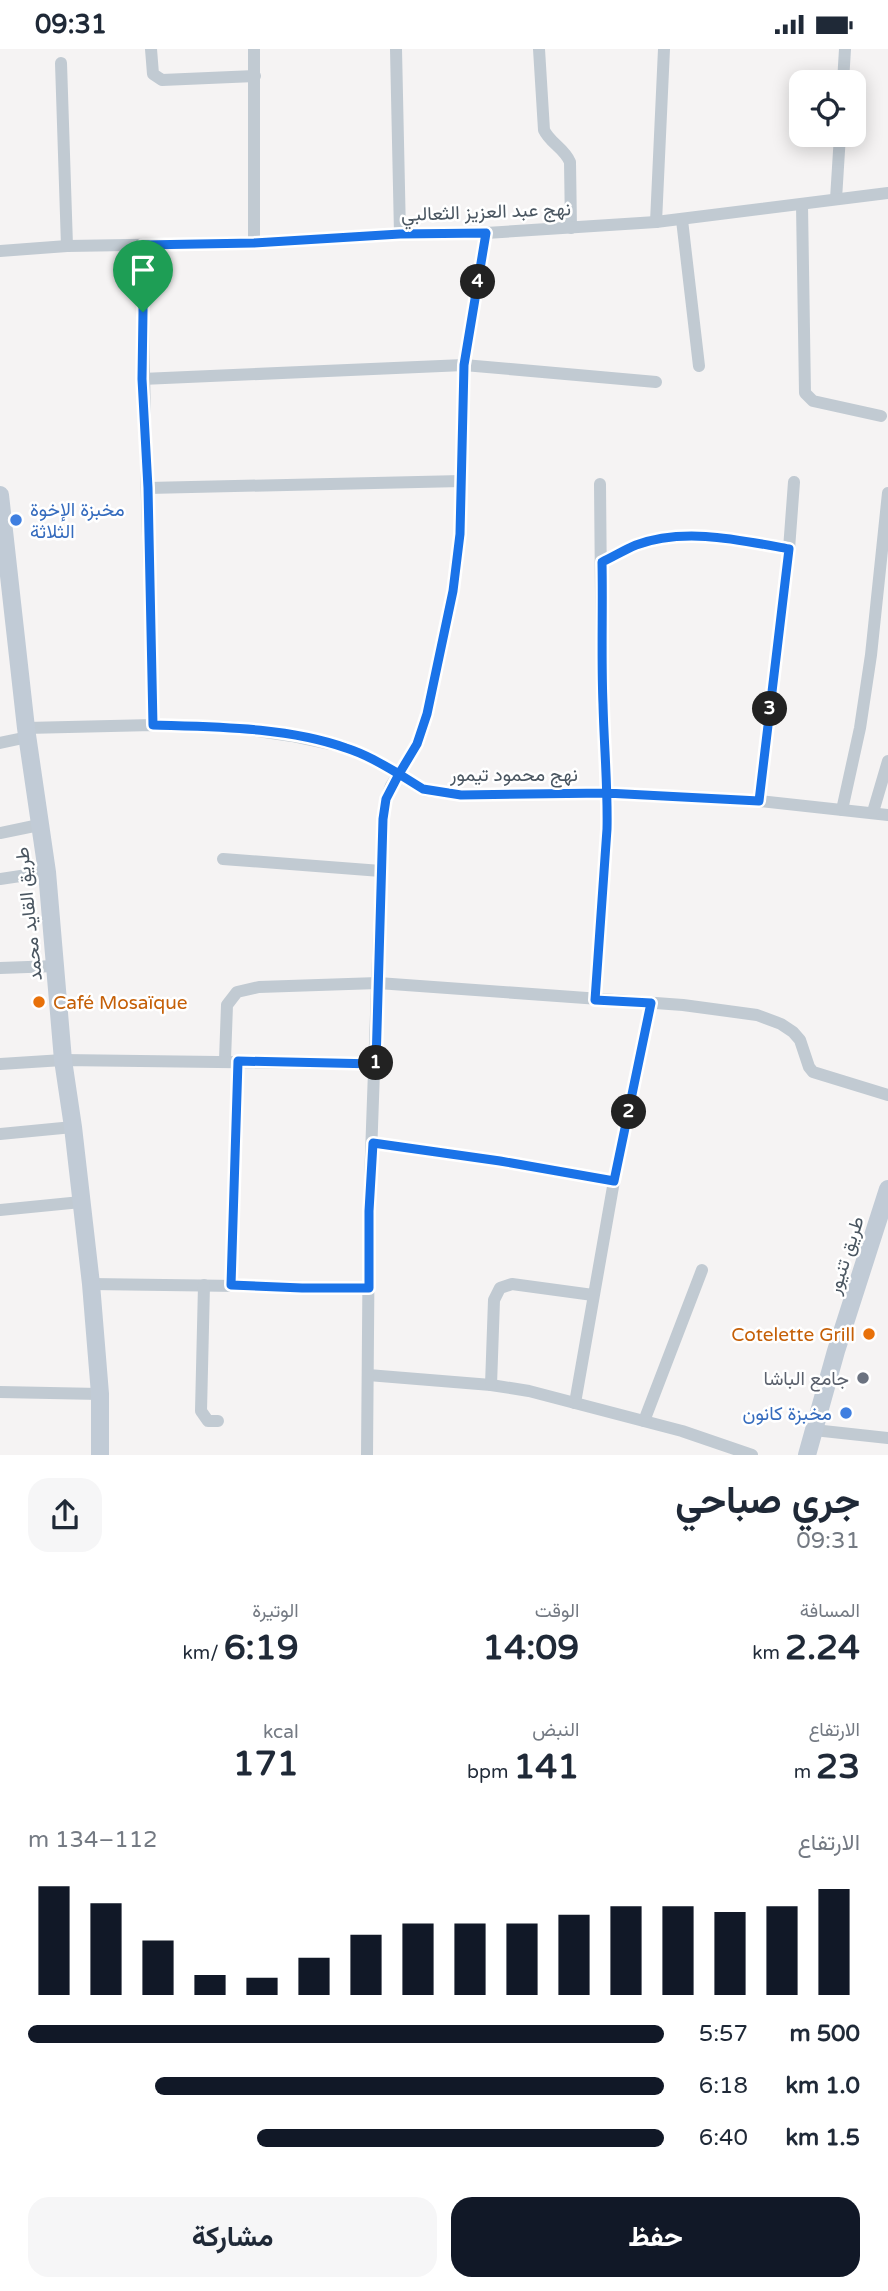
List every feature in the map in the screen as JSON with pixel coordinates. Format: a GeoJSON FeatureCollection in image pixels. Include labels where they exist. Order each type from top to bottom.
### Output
{"type":"FeatureCollection","features":[{"type":"Feature","properties":{"kind":"main road","name":"طريق القايد محمد"},"geometry":{"type":"LineString","coordinates":[[0,495],[4,562],[47,872],[63,1060],[91,1284],[100,1394],[100,1454]]}},
{"type":"Feature","properties":{"kind":"main road","name":"طريق تنيور"},"geometry":{"type":"LineString","coordinates":[[807,1454],[888,1189]]}},
{"type":"Feature","properties":{"kind":"street"},"geometry":{"type":"LineString","coordinates":[[151,49],[153,74],[162,80],[255,76]]}},
{"type":"Feature","properties":{"kind":"street"},"geometry":{"type":"LineString","coordinates":[[254,49],[254,243]]}},
{"type":"Feature","properties":{"kind":"street"},"geometry":{"type":"LineString","coordinates":[[397,49],[400,234]]}},
{"type":"Feature","properties":{"kind":"street"},"geometry":{"type":"LineString","coordinates":[[540,49],[544,130],[566,153],[570,162],[571,228]]}},
{"type":"Feature","properties":{"kind":"street"},"geometry":{"type":"LineString","coordinates":[[656,222],[664,49]]}},
{"type":"Feature","properties":{"kind":"street"},"geometry":{"type":"LineString","coordinates":[[844,70],[845,49]]}},
{"type":"Feature","properties":{"kind":"street"},"geometry":{"type":"LineString","coordinates":[[61,63],[67,246]]}},
{"type":"Feature","properties":{"kind":"street"},"geometry":{"type":"LineString","coordinates":[[836,199],[838,147]]}},
{"type":"Feature","properties":{"kind":"street","name":"نهج عبد العزيز الثعالبي"},"geometry":{"type":"LineString","coordinates":[[0,251],[67,246],[254,243],[571,228],[682,220],[888,193]]}},
{"type":"Feature","properties":{"kind":"street"},"geometry":{"type":"LineString","coordinates":[[802,205],[805,393],[813,401],[881,416]]}},
{"type":"Feature","properties":{"kind":"street"},"geometry":{"type":"LineString","coordinates":[[682,220],[699,366]]}},
{"type":"Feature","properties":{"kind":"street"},"geometry":{"type":"LineString","coordinates":[[367,1454],[369,1211],[386,799],[417,744],[427,714],[440,654],[459,545],[464,365],[486,233]]}},
{"type":"Feature","properties":{"kind":"street"},"geometry":{"type":"LineString","coordinates":[[143,245],[142,379],[148,488],[153,725]]}},
{"type":"Feature","properties":{"kind":"street"},"geometry":{"type":"LineString","coordinates":[[142,379],[464,365],[656,382]]}},
{"type":"Feature","properties":{"kind":"street"},"geometry":{"type":"LineString","coordinates":[[148,488],[462,481]]}},
{"type":"Feature","properties":{"kind":"street"},"geometry":{"type":"LineString","coordinates":[[759,801],[789,549],[794,482]]}},
{"type":"Feature","properties":{"kind":"street"},"geometry":{"type":"LineString","coordinates":[[595,1000],[607,829],[600,484]]}},
{"type":"Feature","properties":{"kind":"street"},"geometry":{"type":"LineString","coordinates":[[842,810],[860,728],[888,493]]}},
{"type":"Feature","properties":{"kind":"street"},"geometry":{"type":"LineString","coordinates":[[602,562],[636,545],[684,536],[789,549]]}},
{"type":"Feature","properties":{"kind":"street","name":"نهج محمود تيمور"},"geometry":{"type":"LineString","coordinates":[[0,743],[27,732],[153,725],[230,727],[344,747],[372,758],[423,789],[461,795],[606,793],[759,801],[888,815]]}},
{"type":"Feature","properties":{"kind":"street"},"geometry":{"type":"LineString","coordinates":[[873,812],[888,761]]}},
{"type":"Feature","properties":{"kind":"street"},"geometry":{"type":"LineString","coordinates":[[0,833],[39,825]]}},
{"type":"Feature","properties":{"kind":"street"},"geometry":{"type":"LineString","coordinates":[[223,859],[381,871]]}},
{"type":"Feature","properties":{"kind":"street"},"geometry":{"type":"LineString","coordinates":[[0,879],[47,872]]}},
{"type":"Feature","properties":{"kind":"street"},"geometry":{"type":"LineString","coordinates":[[0,968],[56,966]]}},
{"type":"Feature","properties":{"kind":"street"},"geometry":{"type":"LineString","coordinates":[[231,1285],[232,1060],[227,1005],[237,992],[259,987],[378,983],[651,1003],[757,1015],[781,1024],[793,1032],[800,1040],[813,1072],[888,1095]]}},
{"type":"Feature","properties":{"kind":"street"},"geometry":{"type":"LineString","coordinates":[[575,1402],[614,1181],[651,1003]]}},
{"type":"Feature","properties":{"kind":"street"},"geometry":{"type":"LineString","coordinates":[[0,1064],[63,1060],[232,1060],[376,1064]]}},
{"type":"Feature","properties":{"kind":"street"},"geometry":{"type":"LineString","coordinates":[[0,1134],[73,1126]]}},
{"type":"Feature","properties":{"kind":"street"},"geometry":{"type":"LineString","coordinates":[[373,1143],[614,1181]]}},
{"type":"Feature","properties":{"kind":"street"},"geometry":{"type":"LineString","coordinates":[[0,1210],[81,1202]]}},
{"type":"Feature","properties":{"kind":"street"},"geometry":{"type":"LineString","coordinates":[[644,1421],[702,1271]]}},
{"type":"Feature","properties":{"kind":"street"},"geometry":{"type":"LineString","coordinates":[[91,1284],[369,1288]]}},
{"type":"Feature","properties":{"kind":"street"},"geometry":{"type":"LineString","coordinates":[[491,1385],[494,1300],[500,1288],[512,1284],[593,1295]]}},
{"type":"Feature","properties":{"kind":"street"},"geometry":{"type":"LineString","coordinates":[[204,1285],[201,1411],[208,1421],[218,1421]]}},
{"type":"Feature","properties":{"kind":"street"},"geometry":{"type":"LineString","coordinates":[[368,1375],[491,1385],[529,1391],[644,1421],[752,1454]]}},
{"type":"Feature","properties":{"kind":"street"},"geometry":{"type":"LineString","coordinates":[[0,1392],[100,1394]]}},
{"type":"Feature","properties":{"kind":"street"},"geometry":{"type":"LineString","coordinates":[[814,1430],[888,1438]]}},
{"type":"Feature","properties":{"kind":"place","name":"مخبزة الإخوة الثلاثة"},"geometry":{"type":"Point","coordinates":[16,520]}},
{"type":"Feature","properties":{"kind":"place","name":"Café Mosaïque"},"geometry":{"type":"Point","coordinates":[39,1002]}},
{"type":"Feature","properties":{"kind":"place","name":"Cotelette Grill"},"geometry":{"type":"Point","coordinates":[869,1334]}},
{"type":"Feature","properties":{"kind":"place","name":"جامع الباشا"},"geometry":{"type":"Point","coordinates":[863,1378]}},
{"type":"Feature","properties":{"kind":"place","name":"مخبزة كانون"},"geometry":{"type":"Point","coordinates":[846,1413]}},
{"type":"Feature","properties":{"kind":"route"},"geometry":{"type":"LineString","coordinates":[[143,312],[142,379],[148,488],[153,725],[230,727],[292,736],[344,747],[372,758],[399,774],[386,799],[383,819],[376,1064],[238,1061],[231,1285],[369,1288],[369,1211],[373,1143],[614,1181],[651,1003],[595,1000],[608,809],[606,793],[603,703],[602,562],[636,545],[684,536],[789,549],[759,801],[606,793],[461,795],[423,789],[399,774],[417,744],[427,714],[453,591],[460,534],[464,365],[486,233],[143,245],[143,312]]}}]}
